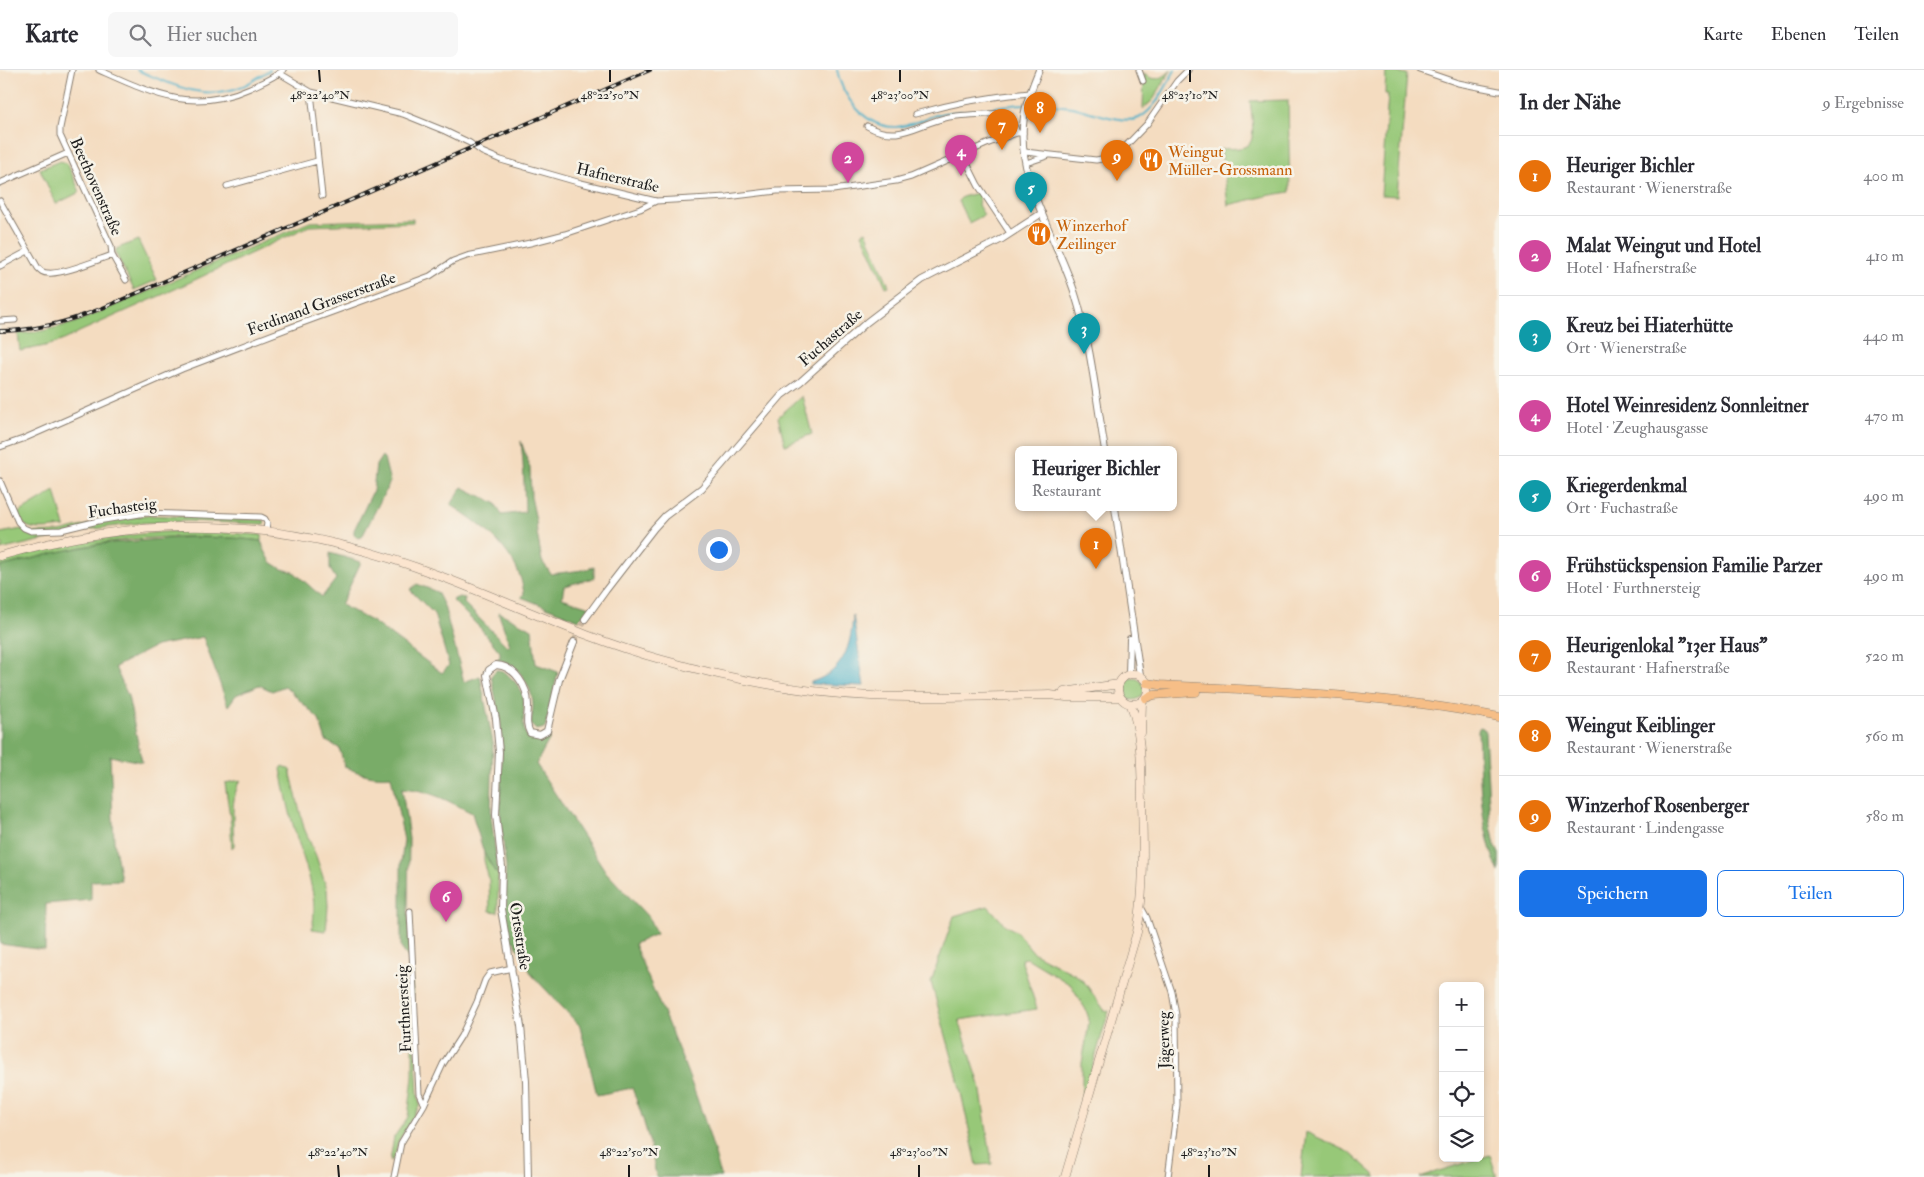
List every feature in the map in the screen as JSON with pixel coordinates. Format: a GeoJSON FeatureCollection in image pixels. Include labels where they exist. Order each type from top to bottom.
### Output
{"type":"FeatureCollection","features":[{"type":"Feature","properties":{"kind":"main road"},"geometry":{"type":"LineString","coordinates":[[0,556],[86,536],[139,528],[203,526],[266,530],[321,539],[381,555],[439,575],[624,648],[662,660],[726,676],[805,690],[869,696],[944,698],[1050,695],[1120,697]]}},
{"type":"Feature","properties":{"kind":"main road"},"geometry":{"type":"LineString","coordinates":[[1065,1177],[1137,932],[1141,908],[1142,824],[1140,750],[1144,700],[1149,689],[1147,682],[1140,675],[1129,674],[1119,684],[1118,692],[1120,697],[1124,702],[1131,704],[1144,700],[1154,694],[1230,690]]}},
{"type":"Feature","properties":{"kind":"main road"},"geometry":{"type":"LineString","coordinates":[[1147,682],[1160,685],[1230,690],[1367,697],[1426,704],[1499,717]]}},
{"type":"Feature","properties":{"kind":"main road"},"geometry":{"type":"LineString","coordinates":[[1050,695],[1119,684]]}},
{"type":"Feature","properties":{"kind":"main road"},"geometry":{"type":"LineString","coordinates":[[1131,704],[1140,750]]}},
{"type":"Feature","properties":{"kind":"street","name":"Beethovenstraße"},"geometry":{"type":"LineString","coordinates":[[72,70],[60,131],[68,153],[111,246],[112,254],[126,280]]}},
{"type":"Feature","properties":{"kind":"street"},"geometry":{"type":"LineString","coordinates":[[99,70],[165,96],[194,101],[228,96],[281,72]]}},
{"type":"Feature","properties":{"kind":"street"},"geometry":{"type":"LineString","coordinates":[[1020,133],[1038,70]]}},
{"type":"Feature","properties":{"kind":"street"},"geometry":{"type":"LineString","coordinates":[[1139,70],[1143,81]]}},
{"type":"Feature","properties":{"kind":"street"},"geometry":{"type":"LineString","coordinates":[[1025,152],[1047,156],[1096,160],[1112,157],[1120,153],[1147,124],[1177,81],[1188,70]]}},
{"type":"Feature","properties":{"kind":"street"},"geometry":{"type":"LineString","coordinates":[[1420,70],[1458,83],[1499,91]]}},
{"type":"Feature","properties":{"kind":"street","name":"Hafnerstraße"},"geometry":{"type":"LineString","coordinates":[[281,72],[311,92],[403,114],[445,131],[470,143],[482,152],[501,160],[581,183],[656,201],[727,197],[778,191],[833,190],[888,182],[911,177],[989,143],[1020,133]]}},
{"type":"Feature","properties":{"kind":"street"},"geometry":{"type":"LineString","coordinates":[[311,92],[322,196]]}},
{"type":"Feature","properties":{"kind":"street"},"geometry":{"type":"LineString","coordinates":[[915,114],[939,107],[993,99],[1003,95],[1030,94]]}},
{"type":"Feature","properties":{"kind":"street"},"geometry":{"type":"LineString","coordinates":[[867,126],[875,130],[899,133],[951,117],[1007,113],[1010,115],[1020,133],[1032,192],[1075,293],[1087,346],[1104,446]]}},
{"type":"Feature","properties":{"kind":"street"},"geometry":{"type":"LineString","coordinates":[[0,183],[68,153]]}},
{"type":"Feature","properties":{"kind":"street"},"geometry":{"type":"LineString","coordinates":[[963,155],[978,185],[1010,233]]}},
{"type":"Feature","properties":{"kind":"street"},"geometry":{"type":"LineString","coordinates":[[1026,163],[1047,156]]}},
{"type":"Feature","properties":{"kind":"street"},"geometry":{"type":"LineString","coordinates":[[227,186],[317,161]]}},
{"type":"Feature","properties":{"kind":"street"},"geometry":{"type":"LineString","coordinates":[[0,201],[42,272],[50,274],[112,254]]}},
{"type":"Feature","properties":{"kind":"street","name":"Ferdinand Grasserstraße"},"geometry":{"type":"LineString","coordinates":[[0,447],[182,369],[297,324],[430,276],[453,261],[467,256],[564,234],[625,215],[656,201]]}},
{"type":"Feature","properties":{"kind":"street","name":"Fuchastraße"},"geometry":{"type":"LineString","coordinates":[[586,620],[606,590],[654,528],[665,516],[702,488],[782,395],[800,382],[867,322],[922,280],[1002,239],[1042,213]]}},
{"type":"Feature","properties":{"kind":"street"},"geometry":{"type":"LineString","coordinates":[[0,266],[28,251]]}},
{"type":"Feature","properties":{"kind":"street"},"geometry":{"type":"LineString","coordinates":[[0,321],[15,320]]}},
{"type":"Feature","properties":{"kind":"street","name":"Fuchasteig"},"geometry":{"type":"LineString","coordinates":[[0,481],[18,522],[24,528],[31,531],[61,530],[106,520],[152,513],[261,517],[267,523],[266,530]]}},
{"type":"Feature","properties":{"kind":"street"},"geometry":{"type":"LineString","coordinates":[[1115,511],[1140,675]]}},
{"type":"Feature","properties":{"kind":"street"},"geometry":{"type":"LineString","coordinates":[[1128,603],[1129,674]]}},
{"type":"Feature","properties":{"kind":"street","name":"Ortsstraße"},"geometry":{"type":"LineString","coordinates":[[528,1177],[526,1081],[521,1026],[501,908],[502,867],[496,815],[499,752],[493,700],[487,675],[489,670],[496,664],[502,665],[516,676],[523,685],[527,695],[527,727],[530,733],[540,735],[547,730],[559,680],[574,642]]}},
{"type":"Feature","properties":{"kind":"street","name":"Jägerweg"},"geometry":{"type":"LineString","coordinates":[[1141,908],[1172,992],[1176,1015],[1177,1105],[1168,1177]]}},
{"type":"Feature","properties":{"kind":"street","name":"Furthnersteig"},"geometry":{"type":"LineString","coordinates":[[410,911],[419,1094],[424,1104]]}},
{"type":"Feature","properties":{"kind":"street"},"geometry":{"type":"LineString","coordinates":[[394,1177],[401,1143],[424,1104],[443,1064],[461,1036],[485,980],[490,973],[512,968]]}},
{"type":"Feature","properties":{"kind":"green space"},"geometry":{"type":"Polygon","coordinates":[[[1171,70],[1153,100],[1143,109],[1144,74],[1155,79],[1165,76],[1171,70]]]}},
{"type":"Feature","properties":{"kind":"green space"},"geometry":{"type":"Polygon","coordinates":[[[1386,70],[1407,74],[1397,196],[1381,195],[1388,94],[1385,94],[1386,70]]]}},
{"type":"Feature","properties":{"kind":"green space"},"geometry":{"type":"Polygon","coordinates":[[[1288,100],[1290,192],[1228,205],[1221,149],[1243,147],[1251,141],[1250,101],[1288,100]]]}},
{"type":"Feature","properties":{"kind":"green space"},"geometry":{"type":"Polygon","coordinates":[[[60,161],[67,163],[80,192],[56,204],[40,169],[60,161]]]}},
{"type":"Feature","properties":{"kind":"green space"},"geometry":{"type":"Polygon","coordinates":[[[980,192],[978,205],[984,215],[969,223],[958,201],[962,197],[980,192]]]}},
{"type":"Feature","properties":{"kind":"green space"},"geometry":{"type":"Polygon","coordinates":[[[413,219],[413,222],[309,226],[65,339],[20,351],[18,334],[42,331],[74,323],[310,222],[413,219]]]}},
{"type":"Feature","properties":{"kind":"green space"},"geometry":{"type":"Polygon","coordinates":[[[866,231],[889,286],[886,287],[862,233],[866,231]]]}},
{"type":"Feature","properties":{"kind":"green space"},"geometry":{"type":"Polygon","coordinates":[[[138,240],[157,280],[134,290],[116,254],[116,249],[138,240]]]}},
{"type":"Feature","properties":{"kind":"green space"},"geometry":{"type":"Polygon","coordinates":[[[802,396],[812,434],[785,445],[778,417],[802,396]]]}},
{"type":"Feature","properties":{"kind":"green space"},"geometry":{"type":"Polygon","coordinates":[[[521,441],[530,468],[531,497],[542,561],[551,574],[594,567],[594,578],[564,586],[562,598],[590,607],[579,620],[521,597],[524,594],[521,580],[508,554],[487,531],[451,505],[462,487],[495,503],[502,515],[525,512],[521,441]]]}},
{"type":"Feature","properties":{"kind":"green space"},"geometry":{"type":"Polygon","coordinates":[[[382,456],[390,482],[362,537],[358,538],[354,535],[354,530],[373,491],[376,465],[382,456]]]}},
{"type":"Feature","properties":{"kind":"green space"},"geometry":{"type":"Polygon","coordinates":[[[55,491],[65,527],[37,529],[31,528],[20,521],[17,514],[55,491]]]}},
{"type":"Feature","properties":{"kind":"green space"},"geometry":{"type":"Polygon","coordinates":[[[146,515],[264,520],[265,524],[188,521],[139,523],[85,530],[0,550],[3,546],[0,541],[0,533],[22,529],[31,533],[60,532],[99,522],[146,515]]]}},
{"type":"Feature","properties":{"kind":"green space"},"geometry":{"type":"Polygon","coordinates":[[[188,531],[262,535],[262,541],[200,537],[117,541],[85,546],[0,567],[0,562],[93,540],[140,534],[188,531]]]}},
{"type":"Feature","properties":{"kind":"green space"},"geometry":{"type":"Polygon","coordinates":[[[188,537],[235,538],[262,541],[271,562],[282,569],[294,572],[322,597],[336,579],[330,569],[330,553],[361,562],[341,605],[373,622],[442,673],[449,665],[434,614],[410,590],[417,584],[437,592],[444,606],[464,682],[480,676],[493,743],[491,815],[498,873],[495,872],[484,853],[472,813],[447,800],[421,791],[402,788],[409,839],[408,909],[410,960],[401,948],[401,863],[404,840],[391,776],[368,775],[345,767],[339,748],[326,741],[319,719],[285,686],[272,691],[259,685],[236,695],[228,706],[203,637],[156,646],[115,667],[128,696],[142,762],[110,756],[114,841],[121,880],[91,881],[91,900],[46,904],[45,950],[0,944],[0,567],[99,544],[188,537]]]}},
{"type":"Feature","properties":{"kind":"green space"},"geometry":{"type":"Polygon","coordinates":[[[459,597],[465,598],[464,603],[508,647],[510,645],[498,612],[532,629],[536,664],[558,672],[545,728],[536,730],[531,725],[533,705],[527,683],[511,665],[497,659],[500,657],[500,652],[481,629],[452,600],[459,597]]]}},
{"type":"Feature","properties":{"kind":"green space"},"geometry":{"type":"Polygon","coordinates":[[[496,670],[507,674],[521,691],[524,704],[524,729],[526,735],[531,739],[538,739],[549,735],[550,738],[536,764],[606,872],[649,918],[656,934],[634,944],[693,1088],[721,1177],[656,1177],[647,1132],[632,1088],[597,1095],[580,1026],[532,975],[514,941],[510,942],[504,907],[506,867],[500,815],[502,741],[500,718],[491,676],[496,670]]]}},
{"type":"Feature","properties":{"kind":"green space"},"geometry":{"type":"Polygon","coordinates":[[[1133,678],[1143,685],[1144,689],[1137,699],[1133,700],[1123,693],[1122,689],[1129,679],[1133,678]]]}},
{"type":"Feature","properties":{"kind":"green space"},"geometry":{"type":"Polygon","coordinates":[[[1480,727],[1485,732],[1490,821],[1499,854],[1499,872],[1492,855],[1484,820],[1479,766],[1478,730],[1480,727]]]}},
{"type":"Feature","properties":{"kind":"green space"},"geometry":{"type":"Polygon","coordinates":[[[283,766],[290,770],[304,828],[327,889],[326,931],[312,929],[314,907],[312,888],[289,808],[281,769],[283,766]]]}},
{"type":"Feature","properties":{"kind":"green space"},"geometry":{"type":"Polygon","coordinates":[[[241,780],[235,795],[234,846],[232,848],[225,783],[241,780]]]}},
{"type":"Feature","properties":{"kind":"green space"},"geometry":{"type":"Polygon","coordinates":[[[484,853],[495,872],[498,873],[498,912],[490,911],[489,880],[484,853]]]}},
{"type":"Feature","properties":{"kind":"green space"},"geometry":{"type":"Polygon","coordinates":[[[988,906],[1006,926],[1016,931],[1034,953],[1076,975],[1085,983],[1105,1011],[1109,1011],[1082,1102],[1082,1063],[1089,1019],[1086,1010],[1071,985],[1027,958],[1021,959],[1037,1009],[959,1020],[980,1085],[992,1164],[977,1165],[957,1075],[931,982],[954,916],[988,906]]]}},
{"type":"Feature","properties":{"kind":"green space"},"geometry":{"type":"Polygon","coordinates":[[[409,982],[412,982],[420,1105],[398,1142],[394,1159],[390,1161],[394,1137],[408,1117],[413,1077],[413,1032],[409,982]]]}},
{"type":"Feature","properties":{"kind":"green space"},"geometry":{"type":"Polygon","coordinates":[[[1306,1132],[1349,1152],[1377,1177],[1301,1177],[1306,1132]]]}},
{"type":"Feature","properties":{"kind":"green space"},"geometry":{"type":"Polygon","coordinates":[[[1490,1155],[1497,1177],[1420,1177],[1467,1162],[1484,1162],[1484,1157],[1490,1155]]]}},
{"type":"Feature","properties":{"kind":"water"},"geometry":{"type":"Polygon","coordinates":[[[853,615],[864,686],[811,684],[811,682],[831,672],[844,656],[848,647],[853,615]]]}},
{"type":"Feature","properties":{"kind":"waterway"},"geometry":{"type":"LineString","coordinates":[[137,70],[176,86],[201,92],[228,91],[250,83],[270,70]]}},
{"type":"Feature","properties":{"kind":"waterway"},"geometry":{"type":"LineString","coordinates":[[837,70],[844,90],[857,109],[865,117],[885,126],[902,126],[944,113],[1025,104]]}},
{"type":"Feature","properties":{"kind":"waterway"},"geometry":{"type":"LineString","coordinates":[[1030,104],[1072,107],[1106,116],[1133,120],[1151,109],[1175,70]]}},
{"type":"Feature","properties":{"kind":"tunnel"},"geometry":{"type":"LineString","coordinates":[[574,642],[585,619]]}},
{"type":"Feature","properties":{"kind":"railway"},"geometry":{"type":"LineString","coordinates":[[0,331],[14,331],[54,324],[105,307],[650,70]]}},
{"type":"Feature","properties":{"kind":"place","name":"Weingut Keiblinger"},"geometry":{"type":"Point","coordinates":[1040,133]}},
{"type":"Feature","properties":{"kind":"place","name":"Heurigenlokal \"13er Haus\""},"geometry":{"type":"Point","coordinates":[1002,150]}},
{"type":"Feature","properties":{"kind":"place","name":"Weingut Müller-Grossmann"},"geometry":{"type":"Point","coordinates":[1151,160]}},
{"type":"Feature","properties":{"kind":"place","name":"Hotel Weinresidenz Sonnleitner"},"geometry":{"type":"Point","coordinates":[961,176]}},
{"type":"Feature","properties":{"kind":"place","name":"Winzerhof Rosenberger"},"geometry":{"type":"Point","coordinates":[1117,181]}},
{"type":"Feature","properties":{"kind":"place","name":"Malat Weingut und Hotel"},"geometry":{"type":"Point","coordinates":[848,183]}},
{"type":"Feature","properties":{"kind":"place","name":"Kriegerdenkmal"},"geometry":{"type":"Point","coordinates":[1031,213]}},
{"type":"Feature","properties":{"kind":"place","name":"Winzerhof Zeilinger"},"geometry":{"type":"Point","coordinates":[1039,234]}},
{"type":"Feature","properties":{"kind":"place","name":"Kreuz bei Hiaterhütte"},"geometry":{"type":"Point","coordinates":[1084,354]}},
{"type":"Feature","properties":{"kind":"place","name":"Heuriger Bichler"},"geometry":{"type":"Point","coordinates":[1096,569]}},
{"type":"Feature","properties":{"kind":"place","name":"Frühstückspension Familie Parzer"},"geometry":{"type":"Point","coordinates":[446,922]}}]}
